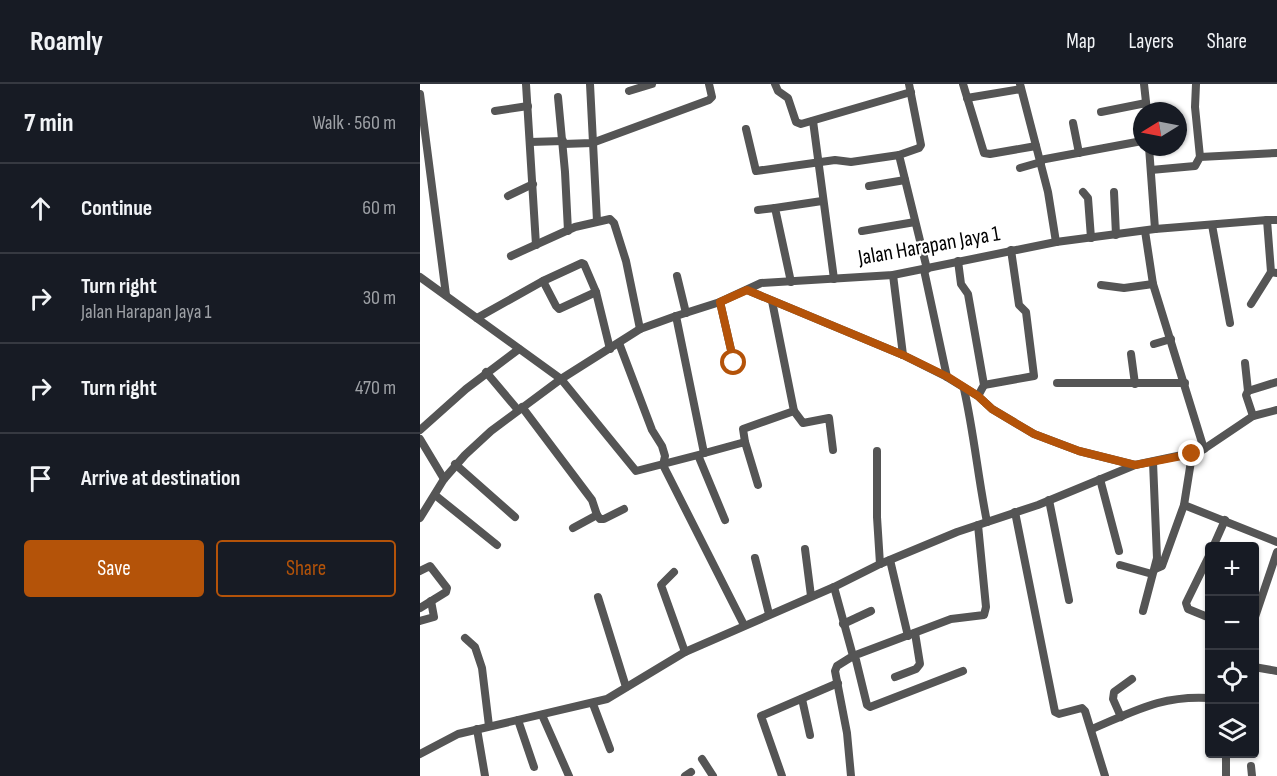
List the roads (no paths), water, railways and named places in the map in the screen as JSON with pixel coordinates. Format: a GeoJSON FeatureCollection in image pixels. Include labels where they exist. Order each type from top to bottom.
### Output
{"type":"FeatureCollection","features":[{"type":"Feature","properties":{"kind":"street"},"geometry":{"type":"LineString","coordinates":[[526,84],[536,245]]}},
{"type":"Feature","properties":{"kind":"street"},"geometry":{"type":"LineString","coordinates":[[590,84],[597,221]]}},
{"type":"Feature","properties":{"kind":"street"},"geometry":{"type":"LineString","coordinates":[[629,91],[652,84]]}},
{"type":"Feature","properties":{"kind":"street"},"geometry":{"type":"LineString","coordinates":[[530,142],[592,144],[709,100],[712,97],[709,84]]}},
{"type":"Feature","properties":{"kind":"street"},"geometry":{"type":"LineString","coordinates":[[746,129],[756,171],[835,160],[851,162],[899,155],[921,145],[910,88],[813,122],[801,124],[796,122],[788,98],[778,91],[775,84]]}},
{"type":"Feature","properties":{"kind":"street"},"geometry":{"type":"LineString","coordinates":[[963,84],[984,153],[1036,146]]}},
{"type":"Feature","properties":{"kind":"street"},"geometry":{"type":"LineString","coordinates":[[1144,84],[1146,102]]}},
{"type":"Feature","properties":{"kind":"street"},"geometry":{"type":"LineString","coordinates":[[1151,170],[1195,166],[1200,157],[1195,107],[1196,84]]}},
{"type":"Feature","properties":{"kind":"street"},"geometry":{"type":"LineString","coordinates":[[967,98],[1021,87],[1053,216],[1056,242]]}},
{"type":"Feature","properties":{"kind":"street"},"geometry":{"type":"LineString","coordinates":[[420,94],[446,296]]}},
{"type":"Feature","properties":{"kind":"street"},"geometry":{"type":"LineString","coordinates":[[558,97],[568,231]]}},
{"type":"Feature","properties":{"kind":"street"},"geometry":{"type":"LineString","coordinates":[[495,111],[528,105]]}},
{"type":"Feature","properties":{"kind":"street"},"geometry":{"type":"LineString","coordinates":[[1101,112],[1133,109]]}},
{"type":"Feature","properties":{"kind":"street"},"geometry":{"type":"LineString","coordinates":[[813,122],[834,279]]}},
{"type":"Feature","properties":{"kind":"street"},"geometry":{"type":"LineString","coordinates":[[1073,123],[1079,153]]}},
{"type":"Feature","properties":{"kind":"street"},"geometry":{"type":"LineString","coordinates":[[1020,168],[1040,161],[1133,143]]}},
{"type":"Feature","properties":{"kind":"street"},"geometry":{"type":"LineString","coordinates":[[1200,157],[1277,153]]}},
{"type":"Feature","properties":{"kind":"street"},"geometry":{"type":"LineString","coordinates":[[899,155],[948,377]]}},
{"type":"Feature","properties":{"kind":"street"},"geometry":{"type":"LineString","coordinates":[[1150,156],[1155,229]]}},
{"type":"Feature","properties":{"kind":"street"},"geometry":{"type":"LineString","coordinates":[[869,186],[905,180]]}},
{"type":"Feature","properties":{"kind":"street"},"geometry":{"type":"LineString","coordinates":[[508,195],[532,184]]}},
{"type":"Feature","properties":{"kind":"street"},"geometry":{"type":"LineString","coordinates":[[1083,192],[1088,198],[1091,238]]}},
{"type":"Feature","properties":{"kind":"street"},"geometry":{"type":"LineString","coordinates":[[1114,192],[1116,235]]}},
{"type":"Feature","properties":{"kind":"street"},"geometry":{"type":"LineString","coordinates":[[758,210],[822,201]]}},
{"type":"Feature","properties":{"kind":"street"},"geometry":{"type":"LineString","coordinates":[[775,208],[791,282]]}},
{"type":"Feature","properties":{"kind":"street"},"geometry":{"type":"LineString","coordinates":[[511,256],[597,221],[607,219],[614,222],[626,261],[640,329]]}},
{"type":"Feature","properties":{"kind":"street"},"geometry":{"type":"LineString","coordinates":[[1251,304],[1274,272],[1267,220]]}},
{"type":"Feature","properties":{"kind":"street","name":"Jalan Harapan Jaya 1"},"geometry":{"type":"LineString","coordinates":[[420,518],[444,478],[477,443],[561,379],[640,329],[720,302],[761,283],[893,275],[1056,242],[1155,229],[1277,220]]}},
{"type":"Feature","properties":{"kind":"street"},"geometry":{"type":"LineString","coordinates":[[862,231],[915,222]]}},
{"type":"Feature","properties":{"kind":"street"},"geometry":{"type":"LineString","coordinates":[[1212,225],[1230,323]]}},
{"type":"Feature","properties":{"kind":"street"},"geometry":{"type":"LineString","coordinates":[[1145,231],[1153,284],[1204,449]]}},
{"type":"Feature","properties":{"kind":"street"},"geometry":{"type":"LineString","coordinates":[[984,385],[1034,376],[1026,312],[1019,305],[1011,250]]}},
{"type":"Feature","properties":{"kind":"street"},"geometry":{"type":"LineString","coordinates":[[958,261],[961,284],[968,294],[984,385],[978,396]]}},
{"type":"Feature","properties":{"kind":"street"},"geometry":{"type":"LineString","coordinates":[[477,318],[543,281],[582,263],[596,292],[610,349]]}},
{"type":"Feature","properties":{"kind":"street"},"geometry":{"type":"LineString","coordinates":[[893,275],[903,355]]}},
{"type":"Feature","properties":{"kind":"street"},"geometry":{"type":"LineString","coordinates":[[677,276],[686,313]]}},
{"type":"Feature","properties":{"kind":"street"},"geometry":{"type":"LineString","coordinates":[[420,277],[561,379],[636,471],[745,442]]}},
{"type":"Feature","properties":{"kind":"street"},"geometry":{"type":"LineString","coordinates":[[543,281],[556,306],[560,309],[596,292]]}},
{"type":"Feature","properties":{"kind":"street"},"geometry":{"type":"LineString","coordinates":[[1101,285],[1124,288],[1153,284]]}},
{"type":"Feature","properties":{"kind":"street"},"geometry":{"type":"LineString","coordinates":[[747,290],[903,355],[948,377],[978,396],[992,409],[1034,434],[1079,451],[1135,465]]}},
{"type":"Feature","properties":{"kind":"street"},"geometry":{"type":"LineString","coordinates":[[772,301],[794,411],[803,423],[829,418],[832,450]]}},
{"type":"Feature","properties":{"kind":"street"},"geometry":{"type":"LineString","coordinates":[[720,302],[734,363]]}},
{"type":"Feature","properties":{"kind":"street"},"geometry":{"type":"LineString","coordinates":[[676,316],[701,454],[725,520]]}},
{"type":"Feature","properties":{"kind":"street"},"geometry":{"type":"LineString","coordinates":[[1154,344],[1171,339]]}},
{"type":"Feature","properties":{"kind":"street"},"geometry":{"type":"LineString","coordinates":[[619,343],[652,430],[664,452],[663,465],[744,625]]}},
{"type":"Feature","properties":{"kind":"street"},"geometry":{"type":"LineString","coordinates":[[420,430],[486,372],[519,349]]}},
{"type":"Feature","properties":{"kind":"street"},"geometry":{"type":"LineString","coordinates":[[1131,354],[1135,384]]}},
{"type":"Feature","properties":{"kind":"street"},"geometry":{"type":"LineString","coordinates":[[1245,363],[1248,391],[1246,395],[1253,416]]}},
{"type":"Feature","properties":{"kind":"street"},"geometry":{"type":"LineString","coordinates":[[486,372],[520,409],[582,485],[592,500],[600,519],[624,509]]}},
{"type":"Feature","properties":{"kind":"street"},"geometry":{"type":"LineString","coordinates":[[1248,391],[1277,382]]}},
{"type":"Feature","properties":{"kind":"street"},"geometry":{"type":"LineString","coordinates":[[1057,383],[1185,383]]}},
{"type":"Feature","properties":{"kind":"street"},"geometry":{"type":"LineString","coordinates":[[851,776],[847,733],[835,668],[853,656],[951,619],[981,616],[985,613],[980,485],[972,425],[964,389]]}},
{"type":"Feature","properties":{"kind":"street"},"geometry":{"type":"LineString","coordinates":[[421,751],[449,737],[477,729],[593,704],[606,699],[685,652],[834,587],[880,564],[1135,465],[1192,454],[1204,449],[1253,416],[1277,410]]}},
{"type":"Feature","properties":{"kind":"street"},"geometry":{"type":"LineString","coordinates":[[758,485],[743,429],[794,411]]}},
{"type":"Feature","properties":{"kind":"street"},"geometry":{"type":"LineString","coordinates":[[420,439],[444,478]]}},
{"type":"Feature","properties":{"kind":"street"},"geometry":{"type":"LineString","coordinates":[[877,452],[880,564]]}},
{"type":"Feature","properties":{"kind":"street"},"geometry":{"type":"LineString","coordinates":[[1120,565],[1154,572],[1162,566],[1184,505],[1192,454]]}},
{"type":"Feature","properties":{"kind":"street"},"geometry":{"type":"LineString","coordinates":[[1143,611],[1157,558],[1153,462]]}},
{"type":"Feature","properties":{"kind":"street"},"geometry":{"type":"LineString","coordinates":[[456,464],[515,517]]}},
{"type":"Feature","properties":{"kind":"street"},"geometry":{"type":"LineString","coordinates":[[1100,479],[1119,551]]}},
{"type":"Feature","properties":{"kind":"street"},"geometry":{"type":"LineString","coordinates":[[435,495],[497,544]]}},
{"type":"Feature","properties":{"kind":"street"},"geometry":{"type":"LineString","coordinates":[[1049,500],[1069,600]]}},
{"type":"Feature","properties":{"kind":"street"},"geometry":{"type":"LineString","coordinates":[[1184,505],[1277,542]]}},
{"type":"Feature","properties":{"kind":"street"},"geometry":{"type":"LineString","coordinates":[[1015,512],[1055,712],[1059,714],[1084,709],[1106,776]]}},
{"type":"Feature","properties":{"kind":"street"},"geometry":{"type":"LineString","coordinates":[[573,528],[597,515]]}},
{"type":"Feature","properties":{"kind":"street"},"geometry":{"type":"LineString","coordinates":[[1215,542],[1226,520]]}},
{"type":"Feature","properties":{"kind":"street"},"geometry":{"type":"LineString","coordinates":[[805,549],[811,597]]}},
{"type":"Feature","properties":{"kind":"street"},"geometry":{"type":"LineString","coordinates":[[1259,605],[1277,552]]}},
{"type":"Feature","properties":{"kind":"street"},"geometry":{"type":"LineString","coordinates":[[755,558],[769,614]]}},
{"type":"Feature","properties":{"kind":"street"},"geometry":{"type":"LineString","coordinates":[[890,560],[920,664],[916,669],[895,676]]}},
{"type":"Feature","properties":{"kind":"street"},"geometry":{"type":"LineString","coordinates":[[1205,563],[1186,603],[1188,609],[1205,616]]}},
{"type":"Feature","properties":{"kind":"street"},"geometry":{"type":"LineString","coordinates":[[420,571],[430,566],[446,585],[446,591],[420,608]]}},
{"type":"Feature","properties":{"kind":"street"},"geometry":{"type":"LineString","coordinates":[[674,572],[661,585],[685,652]]}},
{"type":"Feature","properties":{"kind":"street"},"geometry":{"type":"LineString","coordinates":[[834,587],[867,705],[870,707],[963,670]]}},
{"type":"Feature","properties":{"kind":"street"},"geometry":{"type":"LineString","coordinates":[[598,597],[626,687]]}},
{"type":"Feature","properties":{"kind":"street"},"geometry":{"type":"LineString","coordinates":[[420,621],[434,617],[431,601]]}},
{"type":"Feature","properties":{"kind":"street"},"geometry":{"type":"LineString","coordinates":[[843,624],[871,611]]}},
{"type":"Feature","properties":{"kind":"street"},"geometry":{"type":"LineString","coordinates":[[465,638],[475,647],[482,668],[489,726]]}},
{"type":"Feature","properties":{"kind":"street"},"geometry":{"type":"LineString","coordinates":[[1259,668],[1277,671]]}},
{"type":"Feature","properties":{"kind":"street"},"geometry":{"type":"LineString","coordinates":[[1121,717],[1113,699],[1114,692],[1132,680]]}},
{"type":"Feature","properties":{"kind":"street"},"geometry":{"type":"LineString","coordinates":[[782,776],[761,716],[838,683]]}},
{"type":"Feature","properties":{"kind":"street"},"geometry":{"type":"LineString","coordinates":[[1092,729],[1162,700],[1205,698]]}},
{"type":"Feature","properties":{"kind":"street"},"geometry":{"type":"LineString","coordinates":[[802,699],[810,735]]}},
{"type":"Feature","properties":{"kind":"street"},"geometry":{"type":"LineString","coordinates":[[593,704],[610,749]]}},
{"type":"Feature","properties":{"kind":"street"},"geometry":{"type":"LineString","coordinates":[[542,715],[569,776]]}},
{"type":"Feature","properties":{"kind":"street"},"geometry":{"type":"LineString","coordinates":[[518,720],[534,766]]}},
{"type":"Feature","properties":{"kind":"street"},"geometry":{"type":"LineString","coordinates":[[477,729],[485,776]]}},
{"type":"Feature","properties":{"kind":"street"},"geometry":{"type":"LineString","coordinates":[[1226,758],[1226,776]]}},
{"type":"Feature","properties":{"kind":"street"},"geometry":{"type":"LineString","coordinates":[[702,759],[713,776]]}},
{"type":"Feature","properties":{"kind":"street"},"geometry":{"type":"LineString","coordinates":[[1251,766],[1252,776]]}}]}
